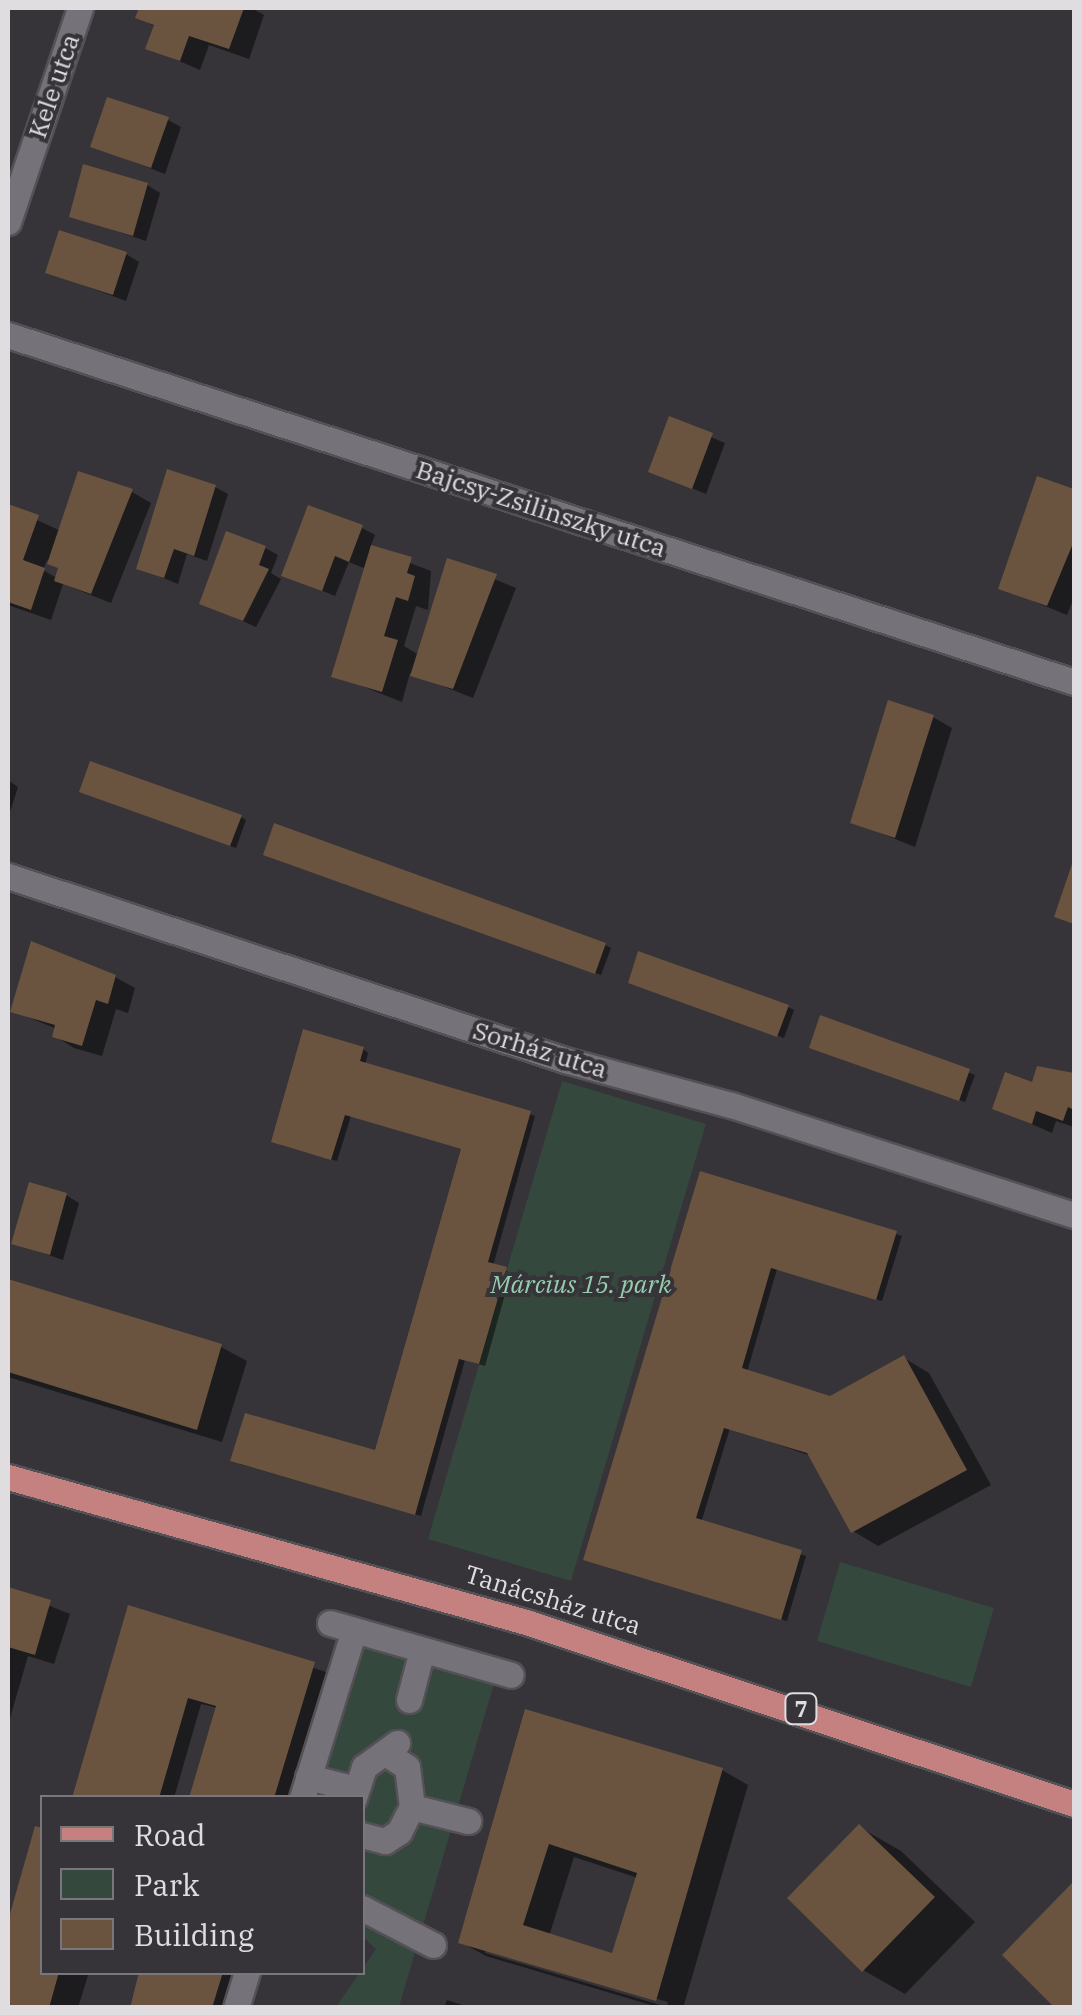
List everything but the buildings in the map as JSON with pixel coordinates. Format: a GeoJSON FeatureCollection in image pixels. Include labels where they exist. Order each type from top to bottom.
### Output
{"type":"FeatureCollection","features":[{"type":"Feature","properties":{"kind":"main road","name":"Tanácsház utca"},"geometry":{"type":"LineString","coordinates":[[8,1477],[526,1622],[1074,1804]]}},
{"type":"Feature","properties":{"kind":"street","name":"Kele utca"},"geometry":{"type":"LineString","coordinates":[[8,222],[80,8]]}},
{"type":"Feature","properties":{"kind":"street","name":"Bajcsy-Zsilinszky utca"},"geometry":{"type":"LineString","coordinates":[[8,335],[1074,682]]}},
{"type":"Feature","properties":{"kind":"street","name":"Sorház utca"},"geometry":{"type":"LineString","coordinates":[[8,876],[565,1060],[731,1105],[1074,1215]]}},
{"type":"Feature","properties":{"kind":"street"},"geometry":{"type":"LineString","coordinates":[[365,1836],[385,1841],[399,1832],[412,1807],[407,1767],[392,1748],[364,1766],[355,1793],[305,1787],[342,1627],[510,1675]]}},
{"type":"Feature","properties":{"kind":"street"},"geometry":{"type":"LineString","coordinates":[[409,1700],[422,1650]]}},
{"type":"Feature","properties":{"kind":"street"},"geometry":{"type":"LineString","coordinates":[[412,1807],[468,1821]]}},
{"type":"Feature","properties":{"kind":"street"},"geometry":{"type":"LineString","coordinates":[[365,1910],[433,1945]]}},
{"type":"Feature","properties":{"kind":"street"},"geometry":{"type":"LineString","coordinates":[[236,2008],[246,1975]]}},
{"type":"Feature","properties":{"kind":"green space","name":"Március 15. park"},"geometry":{"type":"Polygon","coordinates":[[[562,1081],[706,1124],[571,1581],[428,1539],[562,1081]]]}},
{"type":"Feature","properties":{"kind":"green space"},"geometry":{"type":"Polygon","coordinates":[[[840,1562],[994,1608],[971,1687],[817,1641],[840,1562]]]}},
{"type":"Feature","properties":{"kind":"green space"},"geometry":{"type":"Polygon","coordinates":[[[340,1621],[499,1667],[399,2007],[336,2007],[358,1975],[365,1975],[365,1965],[376,1949],[365,1939],[365,1795],[298,1795],[340,1621]]]}}]}
